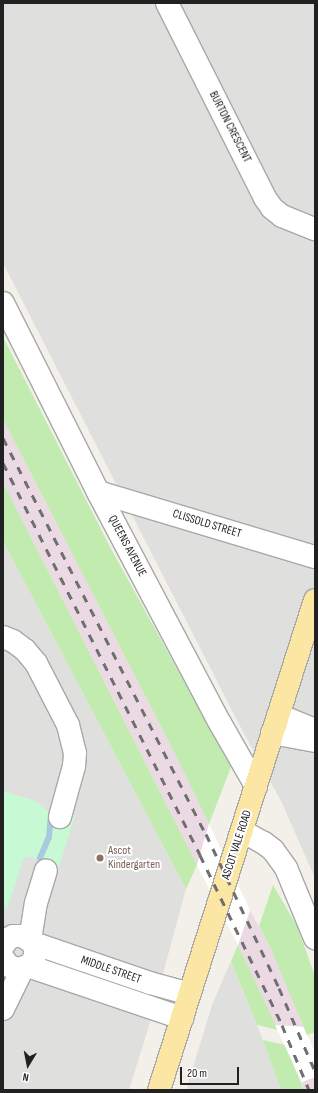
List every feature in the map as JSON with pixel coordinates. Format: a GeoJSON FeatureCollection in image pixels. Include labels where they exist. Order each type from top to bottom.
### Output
{"type":"FeatureCollection","features":[{"type":"Feature","properties":{"kind":"main road","name":"ASCOT VALE ROAD"},"geometry":{"type":"LineString","coordinates":[[160,1090],[315,600]]}},
{"type":"Feature","properties":{"kind":"street","name":"BURTON CRESCENT"},"geometry":{"type":"LineString","coordinates":[[167,3],[265,198],[272,208],[282,216],[315,229]]}},
{"type":"Feature","properties":{"kind":"street","name":"QUEENS AVENUE"},"geometry":{"type":"LineString","coordinates":[[3,303],[98,492],[220,723],[256,786]]}},
{"type":"Feature","properties":{"kind":"street","name":"CLISSOLD STREET"},"geometry":{"type":"LineString","coordinates":[[98,492],[315,557]]}},
{"type":"Feature","properties":{"kind":"street"},"geometry":{"type":"LineString","coordinates":[[3,637],[19,646],[36,663],[68,725],[74,753],[70,783],[60,817]]}},
{"type":"Feature","properties":{"kind":"street"},"geometry":{"type":"LineString","coordinates":[[275,724],[315,730]]}},
{"type":"Feature","properties":{"kind":"street"},"geometry":{"type":"LineString","coordinates":[[275,724],[315,741]]}},
{"type":"Feature","properties":{"kind":"street"},"geometry":{"type":"LineString","coordinates":[[242,831],[264,843],[273,850],[286,868],[315,938]]}},
{"type":"Feature","properties":{"kind":"street"},"geometry":{"type":"LineString","coordinates":[[3,1009],[14,952],[36,904],[46,870]]}},
{"type":"Feature","properties":{"kind":"street","name":"MIDDLE STREET"},"geometry":{"type":"LineString","coordinates":[[14,952],[150,983],[190,994]]}},
{"type":"Feature","properties":{"kind":"street","name":"MIDDLE STREET"},"geometry":{"type":"LineString","coordinates":[[14,952],[182,1018]]}},
{"type":"Feature","properties":{"kind":"shaded area"},"geometry":{"type":"Polygon","coordinates":[[[3,3],[315,3],[315,878],[282,803],[240,726],[3,263],[3,3]]]}},
{"type":"Feature","properties":{"kind":"shaded area"},"geometry":{"type":"Polygon","coordinates":[[[3,419],[175,754],[209,824],[197,865],[3,482],[3,419]]]}},
{"type":"Feature","properties":{"kind":"shaded area"},"geometry":{"type":"Polygon","coordinates":[[[3,541],[186,889],[148,1029],[129,1090],[3,1090],[3,541]]]}},
{"type":"Feature","properties":{"kind":"shaded area"},"geometry":{"type":"Polygon","coordinates":[[[250,910],[271,949],[297,1008],[303,1027],[275,1025],[238,945],[250,910]]]}},
{"type":"Feature","properties":{"kind":"shaded area"},"geometry":{"type":"Polygon","coordinates":[[[231,961],[263,1040],[281,1090],[186,1090],[212,1005],[231,961]]]}},
{"type":"Feature","properties":{"kind":"shaded area"},"geometry":{"type":"Polygon","coordinates":[[[315,1077],[315,1090],[304,1090],[302,1082],[315,1077]]]}},
{"type":"Feature","properties":{"kind":"green space"},"geometry":{"type":"Polygon","coordinates":[[[3,337],[110,547],[231,767],[209,824],[175,754],[3,419],[3,337]]]}},
{"type":"Feature","properties":{"kind":"green space"},"geometry":{"type":"Polygon","coordinates":[[[3,482],[197,865],[186,889],[3,541],[3,482]]]}},
{"type":"Feature","properties":{"kind":"green space"},"geometry":{"type":"Polygon","coordinates":[[[3,791],[36,801],[51,814],[75,815],[58,870],[40,858],[24,857],[8,906],[3,909],[3,791]]]}},
{"type":"Feature","properties":{"kind":"green space"},"geometry":{"type":"Polygon","coordinates":[[[273,885],[297,926],[315,976],[315,1032],[307,1035],[271,949],[259,926],[273,885]]]}},
{"type":"Feature","properties":{"kind":"green space"},"geometry":{"type":"Polygon","coordinates":[[[238,945],[278,1030],[257,1025],[231,961],[238,945]]]}},
{"type":"Feature","properties":{"kind":"green space"},"geometry":{"type":"Polygon","coordinates":[[[263,1040],[285,1045],[304,1090],[281,1090],[263,1040]]]}},
{"type":"Feature","properties":{"kind":"pier"},"geometry":{"type":"Polygon","coordinates":[[[209,824],[250,910],[238,945],[197,865],[209,824]]]}},
{"type":"Feature","properties":{"kind":"pier"},"geometry":{"type":"Polygon","coordinates":[[[275,1025],[303,1027],[315,1052],[315,1077],[302,1082],[275,1025]]]}},
{"type":"Feature","properties":{"kind":"waterway"},"geometry":{"type":"LineString","coordinates":[[40,858],[49,837],[51,814]]}},
{"type":"Feature","properties":{"kind":"railway"},"geometry":{"type":"LineString","coordinates":[[3,438],[206,834],[279,988],[315,1071]]}},
{"type":"Feature","properties":{"kind":"railway"},"geometry":{"type":"LineString","coordinates":[[3,463],[200,855],[282,1025],[309,1090]]}},
{"type":"Feature","properties":{"kind":"place","name":"Ascot Kindergarten"},"geometry":{"type":"Point","coordinates":[100,858]}}]}
